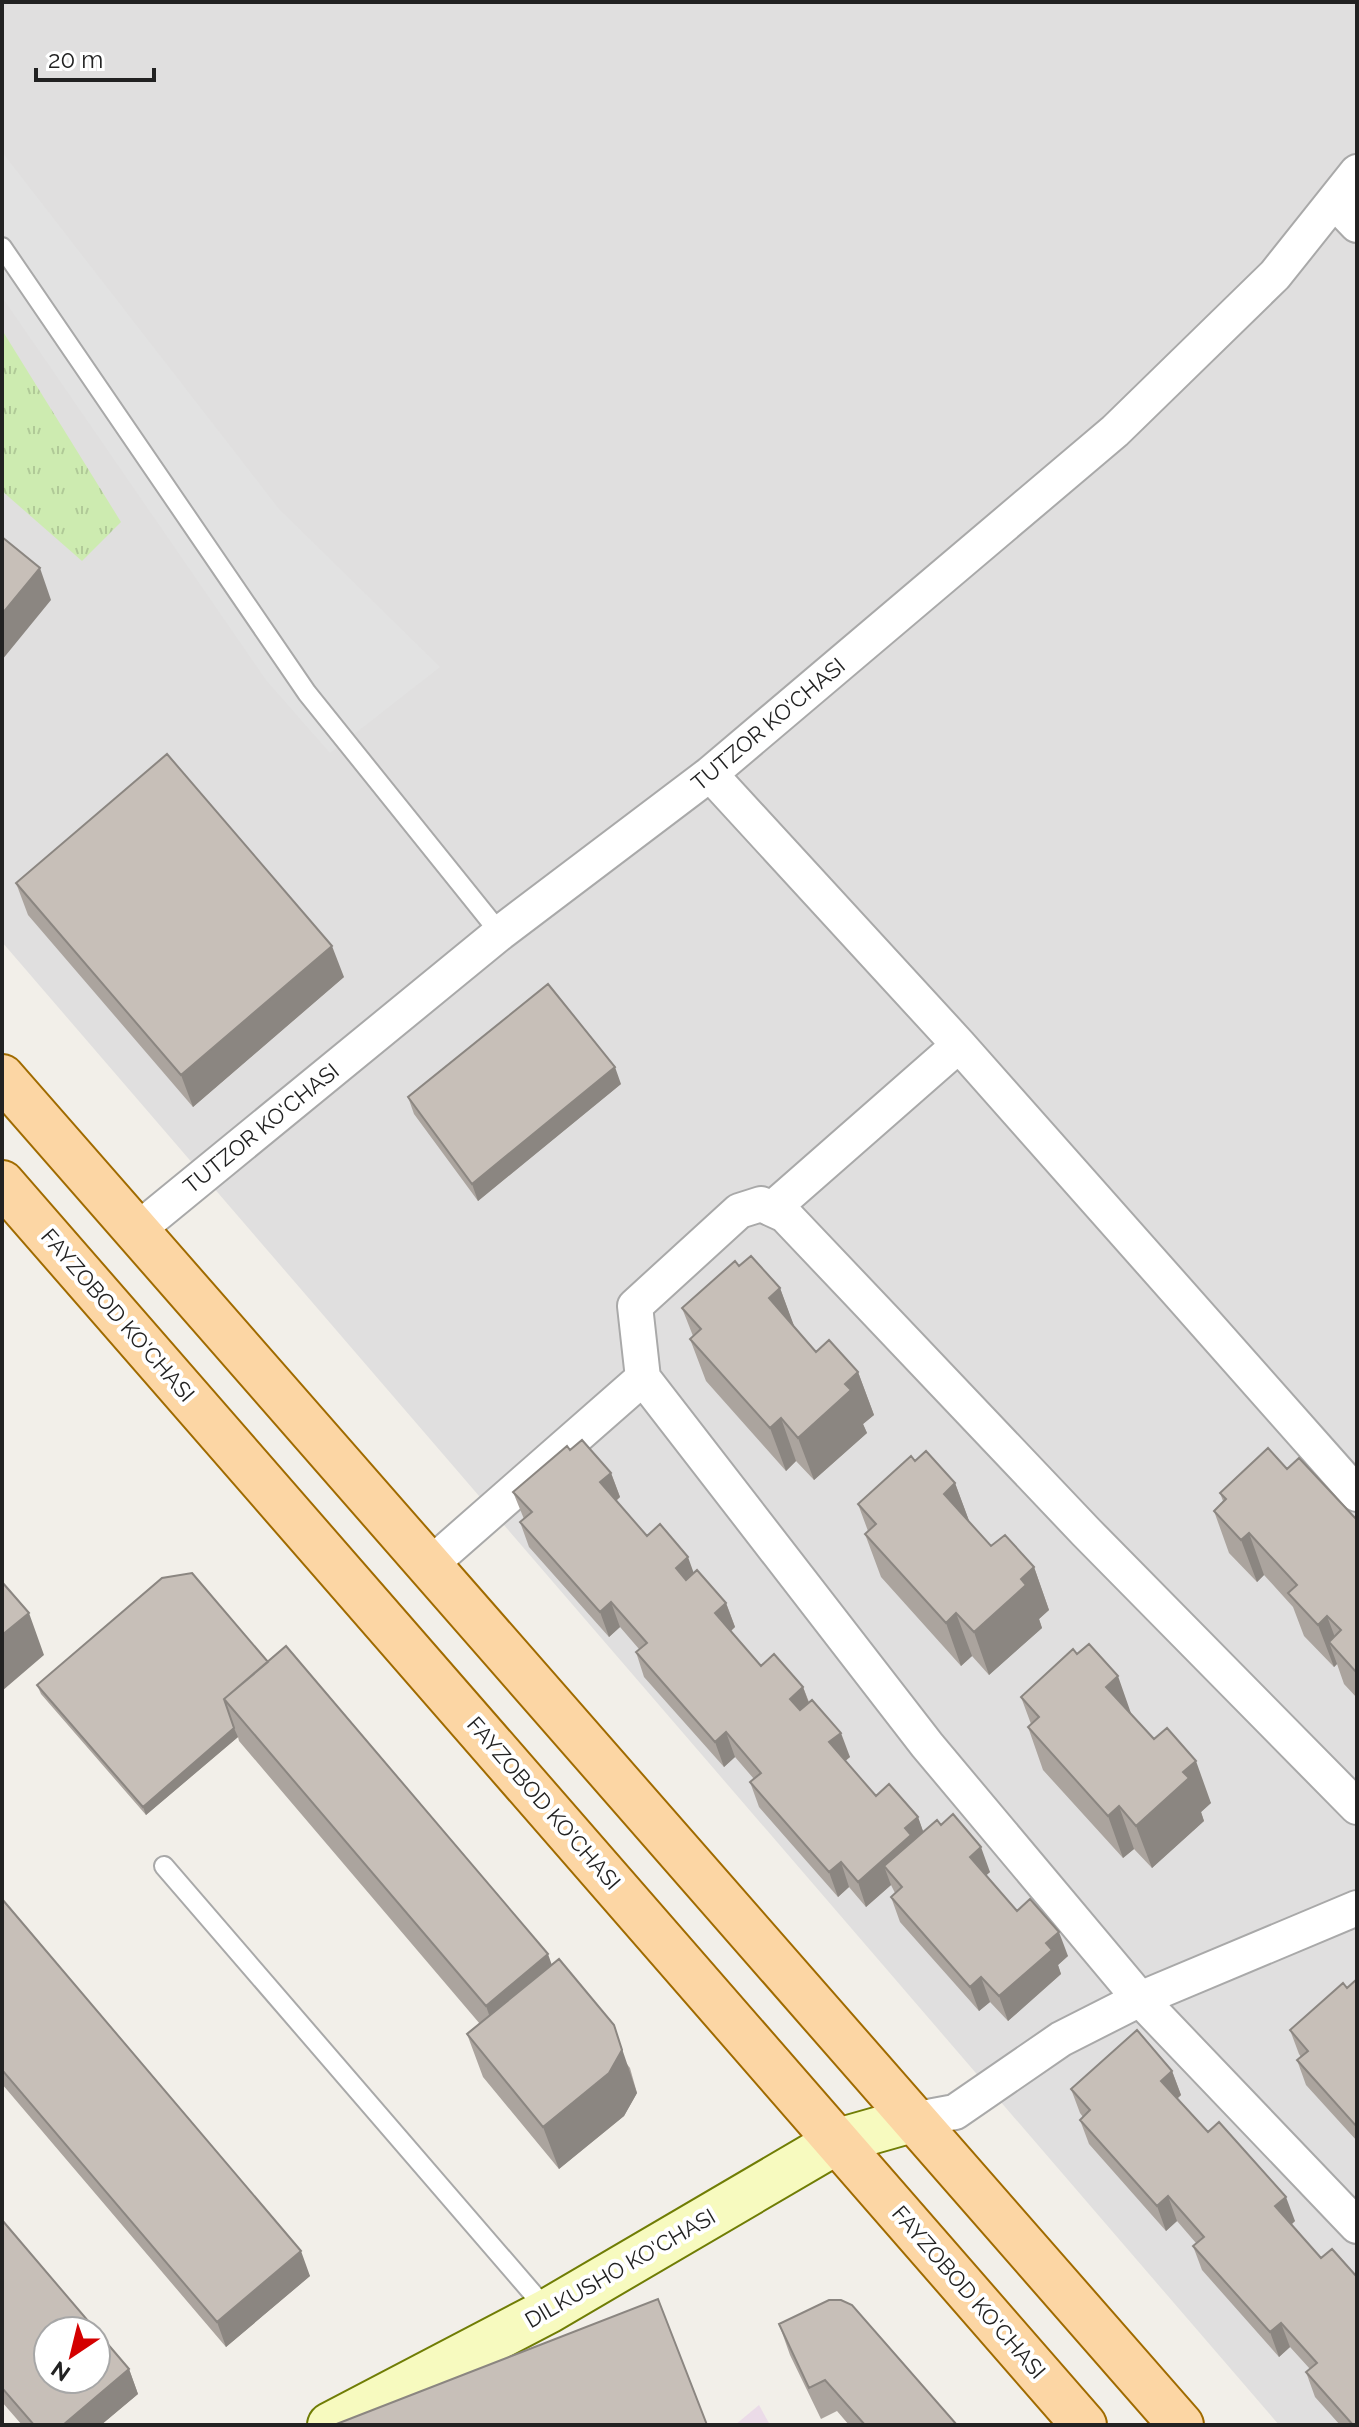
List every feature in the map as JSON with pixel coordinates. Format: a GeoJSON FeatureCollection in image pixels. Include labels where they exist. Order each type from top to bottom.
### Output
{"type":"FeatureCollection","features":[{"type":"Feature","properties":{"kind":"main road"},"geometry":{"type":"LineString","coordinates":[[2,1077],[1181,2425]]}},
{"type":"Feature","properties":{"kind":"main road","name":"FAYZOBOD KO'CHASI"},"geometry":{"type":"LineString","coordinates":[[2,1183],[1084,2425]]}},
{"type":"Feature","properties":{"kind":"street","name":"TUTZOR KO'CHASI"},"geometry":{"type":"LineString","coordinates":[[136,1231],[500,933],[710,774],[1115,431],[1275,275],[1345,213],[1357,172]]}},
{"type":"Feature","properties":{"kind":"street"},"geometry":{"type":"LineString","coordinates":[[710,774],[959,1045],[1357,1494]]}},
{"type":"Feature","properties":{"kind":"street"},"geometry":{"type":"LineString","coordinates":[[772,1209],[959,1045]]}},
{"type":"Feature","properties":{"kind":"street"},"geometry":{"type":"LineString","coordinates":[[1357,1807],[1086,1532],[785,1215],[761,1204],[739,1211],[635,1306],[643,1378],[927,1745],[1140,1999],[1357,2226]]}},
{"type":"Feature","properties":{"kind":"street"},"geometry":{"type":"LineString","coordinates":[[431,1564],[643,1378]]}},
{"type":"Feature","properties":{"kind":"street"},"geometry":{"type":"LineString","coordinates":[[912,2120],[955,2112],[1061,2039],[1140,1999],[1354,1915]]}},
{"type":"Feature","properties":{"kind":"street","name":"DILKUSHO KO'CHASI"},"geometry":{"type":"LineString","coordinates":[[330,2425],[548,2311],[838,2141],[912,2120]]}},
{"type":"Feature","properties":{"kind":"lane"},"geometry":{"type":"LineString","coordinates":[[2,247],[307,693],[500,933]]}},
{"type":"Feature","properties":{"kind":"lane"},"geometry":{"type":"LineString","coordinates":[[164,1866],[548,2311]]}},
{"type":"Feature","properties":{"kind":"shaded area"},"geometry":{"type":"Polygon","coordinates":[[[2,2],[1357,2],[1357,2425],[1279,2425],[2,942],[2,2]]]}},
{"type":"Feature","properties":{"kind":"shaded area"},"geometry":{"type":"Polygon","coordinates":[[[2,152],[279,509],[440,667],[330,753],[266,680],[2,297],[2,152]]]}},
{"type":"Feature","properties":{"kind":"shaded area"},"geometry":{"type":"Polygon","coordinates":[[[759,2405],[770,2425],[735,2425],[759,2405]]]}},
{"type":"Feature","properties":{"kind":"green space"},"geometry":{"type":"Polygon","coordinates":[[[2,330],[121,522],[82,561],[2,491],[2,330]]]}},
{"type":"Feature","properties":{"kind":"building"},"geometry":{"type":"Polygon","coordinates":[[[2,537],[40,568],[2,614],[2,537]]]}},
{"type":"Feature","properties":{"kind":"building"},"geometry":{"type":"Polygon","coordinates":[[[167,754],[332,946],[181,1075],[16,883],[167,754]]]}},
{"type":"Feature","properties":{"kind":"building"},"geometry":{"type":"Polygon","coordinates":[[[548,984],[615,1067],[472,1184],[408,1097],[548,984]]]}},
{"type":"Feature","properties":{"kind":"building"},"geometry":{"type":"Polygon","coordinates":[[[751,1256],[780,1288],[769,1298],[816,1352],[829,1340],[858,1372],[845,1384],[851,1390],[798,1438],[781,1418],[770,1428],[690,1339],[701,1329],[682,1308],[735,1261],[739,1266],[751,1256]]]}},
{"type":"Feature","properties":{"kind":"building"},"geometry":{"type":"Polygon","coordinates":[[[582,1440],[611,1473],[600,1482],[647,1536],[660,1524],[688,1557],[676,1568],[686,1580],[697,1570],[726,1603],[715,1613],[761,1666],[774,1654],[803,1687],[790,1699],[800,1710],[812,1700],[841,1733],[829,1742],[876,1796],[889,1784],[918,1817],[905,1828],[911,1835],[858,1882],[841,1862],[829,1872],[750,1782],[761,1773],[726,1732],[715,1742],[636,1652],[647,1643],[611,1602],[600,1612],[520,1522],[532,1512],[513,1492],[567,1446],[570,1450],[582,1440]]]}},
{"type":"Feature","properties":{"kind":"building"},"geometry":{"type":"Polygon","coordinates":[[[1268,1448],[1287,1469],[1299,1458],[1357,1520],[1356,1672],[1329,1642],[1341,1630],[1327,1616],[1318,1625],[1288,1593],[1297,1585],[1249,1533],[1241,1540],[1214,1511],[1226,1499],[1220,1493],[1268,1448]]]}},
{"type":"Feature","properties":{"kind":"building"},"geometry":{"type":"Polygon","coordinates":[[[926,1451],[955,1483],[944,1494],[991,1546],[1005,1535],[1034,1567],[1021,1579],[1026,1585],[974,1632],[956,1613],[946,1623],[865,1534],[876,1524],[858,1504],[911,1456],[915,1461],[926,1451]]]}},
{"type":"Feature","properties":{"kind":"building"},"geometry":{"type":"Polygon","coordinates":[[[192,1573],[268,1662],[224,1699],[234,1728],[143,1807],[37,1685],[162,1578],[192,1573]]]}},
{"type":"Feature","properties":{"kind":"building"},"geometry":{"type":"Polygon","coordinates":[[[2,1582],[29,1613],[2,1635],[2,1582]]]}},
{"type":"Feature","properties":{"kind":"building"},"geometry":{"type":"Polygon","coordinates":[[[1089,1644],[1118,1676],[1106,1687],[1154,1739],[1167,1728],[1196,1761],[1183,1772],[1189,1778],[1136,1826],[1119,1806],[1108,1816],[1028,1727],[1039,1717],[1021,1697],[1073,1649],[1077,1654],[1089,1644]]]}},
{"type":"Feature","properties":{"kind":"building"},"geometry":{"type":"Polygon","coordinates":[[[286,1646],[548,1954],[486,2006],[224,1699],[286,1646]]]}},
{"type":"Feature","properties":{"kind":"building"},"geometry":{"type":"Polygon","coordinates":[[[953,1814],[981,1847],[970,1857],[1017,1911],[1030,1899],[1059,1932],[1046,1943],[1052,1950],[999,1996],[981,1977],[970,1987],[891,1897],[902,1887],[884,1866],[937,1820],[941,1825],[953,1814]]]}},
{"type":"Feature","properties":{"kind":"building"},"geometry":{"type":"Polygon","coordinates":[[[2,1899],[301,2251],[217,2322],[2,2070],[2,1899]]]}},
{"type":"Feature","properties":{"kind":"building"},"geometry":{"type":"Polygon","coordinates":[[[559,1959],[614,2025],[622,2050],[609,2073],[543,2127],[467,2034],[559,1959]]]}},
{"type":"Feature","properties":{"kind":"building"},"geometry":{"type":"Polygon","coordinates":[[[1357,1979],[1357,2127],[1297,2060],[1308,2051],[1290,2030],[1343,1983],[1347,1988],[1357,1979]]]}},
{"type":"Feature","properties":{"kind":"building"},"geometry":{"type":"Polygon","coordinates":[[[1137,2030],[1172,2071],[1161,2081],[1208,2132],[1219,2122],[1286,2197],[1275,2206],[1321,2258],[1332,2249],[1357,2277],[1357,2425],[1353,2425],[1306,2372],[1317,2363],[1281,2323],[1270,2332],[1193,2246],[1204,2237],[1168,2196],[1157,2206],[1080,2120],[1090,2110],[1071,2089],[1137,2030]]]}},
{"type":"Feature","properties":{"kind":"building"},"geometry":{"type":"Polygon","coordinates":[[[2,2220],[83,2315],[32,2315],[32,2395],[98,2395],[63,2425],[34,2425],[2,2388],[2,2220]]]}},
{"type":"Feature","properties":{"kind":"building"},"geometry":{"type":"Polygon","coordinates":[[[658,2299],[707,2425],[334,2425],[658,2299]]]}},
{"type":"Feature","properties":{"kind":"building"},"geometry":{"type":"Polygon","coordinates":[[[829,2300],[841,2300],[852,2305],[957,2425],[865,2425],[825,2380],[809,2388],[779,2324],[829,2300]]]}},
{"type":"Feature","properties":{"kind":"building"},"geometry":{"type":"Polygon","coordinates":[[[112,2349],[129,2369],[112,2383],[112,2349]]]}}]}
